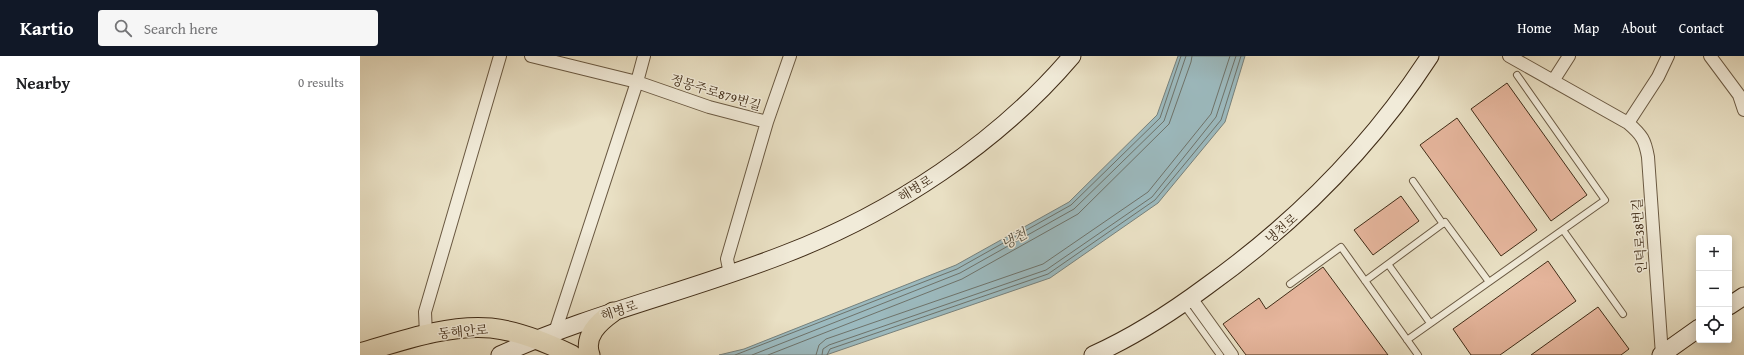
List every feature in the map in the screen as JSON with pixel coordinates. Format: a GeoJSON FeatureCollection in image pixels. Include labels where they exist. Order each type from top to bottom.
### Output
{"type":"FeatureCollection","features":[{"type":"Feature","properties":{"kind":"main road"},"geometry":{"type":"LineString","coordinates":[[590,348],[595,326],[613,312]]}},
{"type":"Feature","properties":{"kind":"main road","name":"동해안로"},"geometry":{"type":"LineString","coordinates":[[360,352],[426,335],[458,329],[491,328],[534,340],[568,353]]}},
{"type":"Feature","properties":{"kind":"street"},"geometry":{"type":"LineString","coordinates":[[426,335],[425,312],[500,56]]}},
{"type":"Feature","properties":{"kind":"street","name":"정몽주로879번길"},"geometry":{"type":"LineString","coordinates":[[531,56],[637,82],[709,107],[767,122],[790,56]]}},
{"type":"Feature","properties":{"kind":"street"},"geometry":{"type":"LineString","coordinates":[[555,332],[637,82],[644,56]]}},
{"type":"Feature","properties":{"kind":"street","name":"해병로"},"geometry":{"type":"LineString","coordinates":[[500,355],[555,332],[730,274],[784,255],[830,236],[870,215],[960,159],[1002,126],[1043,88],[1072,56]]}},
{"type":"Feature","properties":{"kind":"street","name":"냉천로"},"geometry":{"type":"LineString","coordinates":[[1093,355],[1127,338],[1187,301],[1260,246],[1320,192],[1381,124],[1430,56]]}},
{"type":"Feature","properties":{"kind":"street","name":"인덕로38번길"},"geometry":{"type":"LineString","coordinates":[[1509,56],[1628,123],[1639,132],[1646,142],[1661,355]]}},
{"type":"Feature","properties":{"kind":"street"},"geometry":{"type":"LineString","coordinates":[[1553,81],[1569,56]]}},
{"type":"Feature","properties":{"kind":"street"},"geometry":{"type":"LineString","coordinates":[[1628,123],[1658,77],[1668,56]]}},
{"type":"Feature","properties":{"kind":"street"},"geometry":{"type":"LineString","coordinates":[[1710,56],[1741,98],[1744,110]]}},
{"type":"Feature","properties":{"kind":"street"},"geometry":{"type":"LineString","coordinates":[[730,274],[728,258],[767,122]]}},
{"type":"Feature","properties":{"kind":"street"},"geometry":{"type":"LineString","coordinates":[[1732,304],[1744,296]]}},
{"type":"Feature","properties":{"kind":"street"},"geometry":{"type":"LineString","coordinates":[[1187,301],[1232,355]]}},
{"type":"Feature","properties":{"kind":"street"},"geometry":{"type":"LineString","coordinates":[[1661,355],[1696,330]]}},
{"type":"Feature","properties":{"kind":"lane"},"geometry":{"type":"LineString","coordinates":[[1407,340],[1605,200],[1517,75]]}},
{"type":"Feature","properties":{"kind":"lane"},"geometry":{"type":"LineString","coordinates":[[1413,182],[1443,224]]}},
{"type":"Feature","properties":{"kind":"lane"},"geometry":{"type":"LineString","coordinates":[[1365,281],[1445,222],[1488,282]]}},
{"type":"Feature","properties":{"kind":"lane"},"geometry":{"type":"LineString","coordinates":[[1563,230],[1623,314]]}},
{"type":"Feature","properties":{"kind":"lane"},"geometry":{"type":"LineString","coordinates":[[1290,284],[1341,247],[1418,355]]}},
{"type":"Feature","properties":{"kind":"lane"},"geometry":{"type":"LineString","coordinates":[[1388,264],[1430,323]]}},
{"type":"Feature","properties":{"kind":"lane"},"geometry":{"type":"LineString","coordinates":[[1187,301],[1220,355]]}},
{"type":"Feature","properties":{"kind":"water","name":"냉천"},"geometry":{"type":"Polygon","coordinates":[[[1178,56],[1245,56],[1225,122],[1158,203],[1050,278],[826,355],[719,355],[744,349],[956,265],[1069,202],[1157,115],[1178,56]]]}},
{"type":"Feature","properties":{"kind":"building"},"geometry":{"type":"Polygon","coordinates":[[[1507,83],[1587,195],[1551,221],[1471,109],[1507,83]]]}},
{"type":"Feature","properties":{"kind":"building"},"geometry":{"type":"Polygon","coordinates":[[[1457,118],[1537,230],[1501,256],[1420,145],[1457,118]]]}},
{"type":"Feature","properties":{"kind":"building"},"geometry":{"type":"Polygon","coordinates":[[[1401,196],[1419,221],[1373,255],[1354,230],[1401,196]]]}},
{"type":"Feature","properties":{"kind":"building"},"geometry":{"type":"Polygon","coordinates":[[[1548,261],[1576,301],[1500,355],[1471,355],[1453,329],[1548,261]]]}},
{"type":"Feature","properties":{"kind":"building"},"geometry":{"type":"Polygon","coordinates":[[[1323,267],[1388,355],[1246,355],[1223,324],[1259,298],[1266,309],[1323,267]]]}},
{"type":"Feature","properties":{"kind":"building"},"geometry":{"type":"Polygon","coordinates":[[[1598,307],[1629,349],[1621,355],[1531,355],[1598,307]]]}}]}
